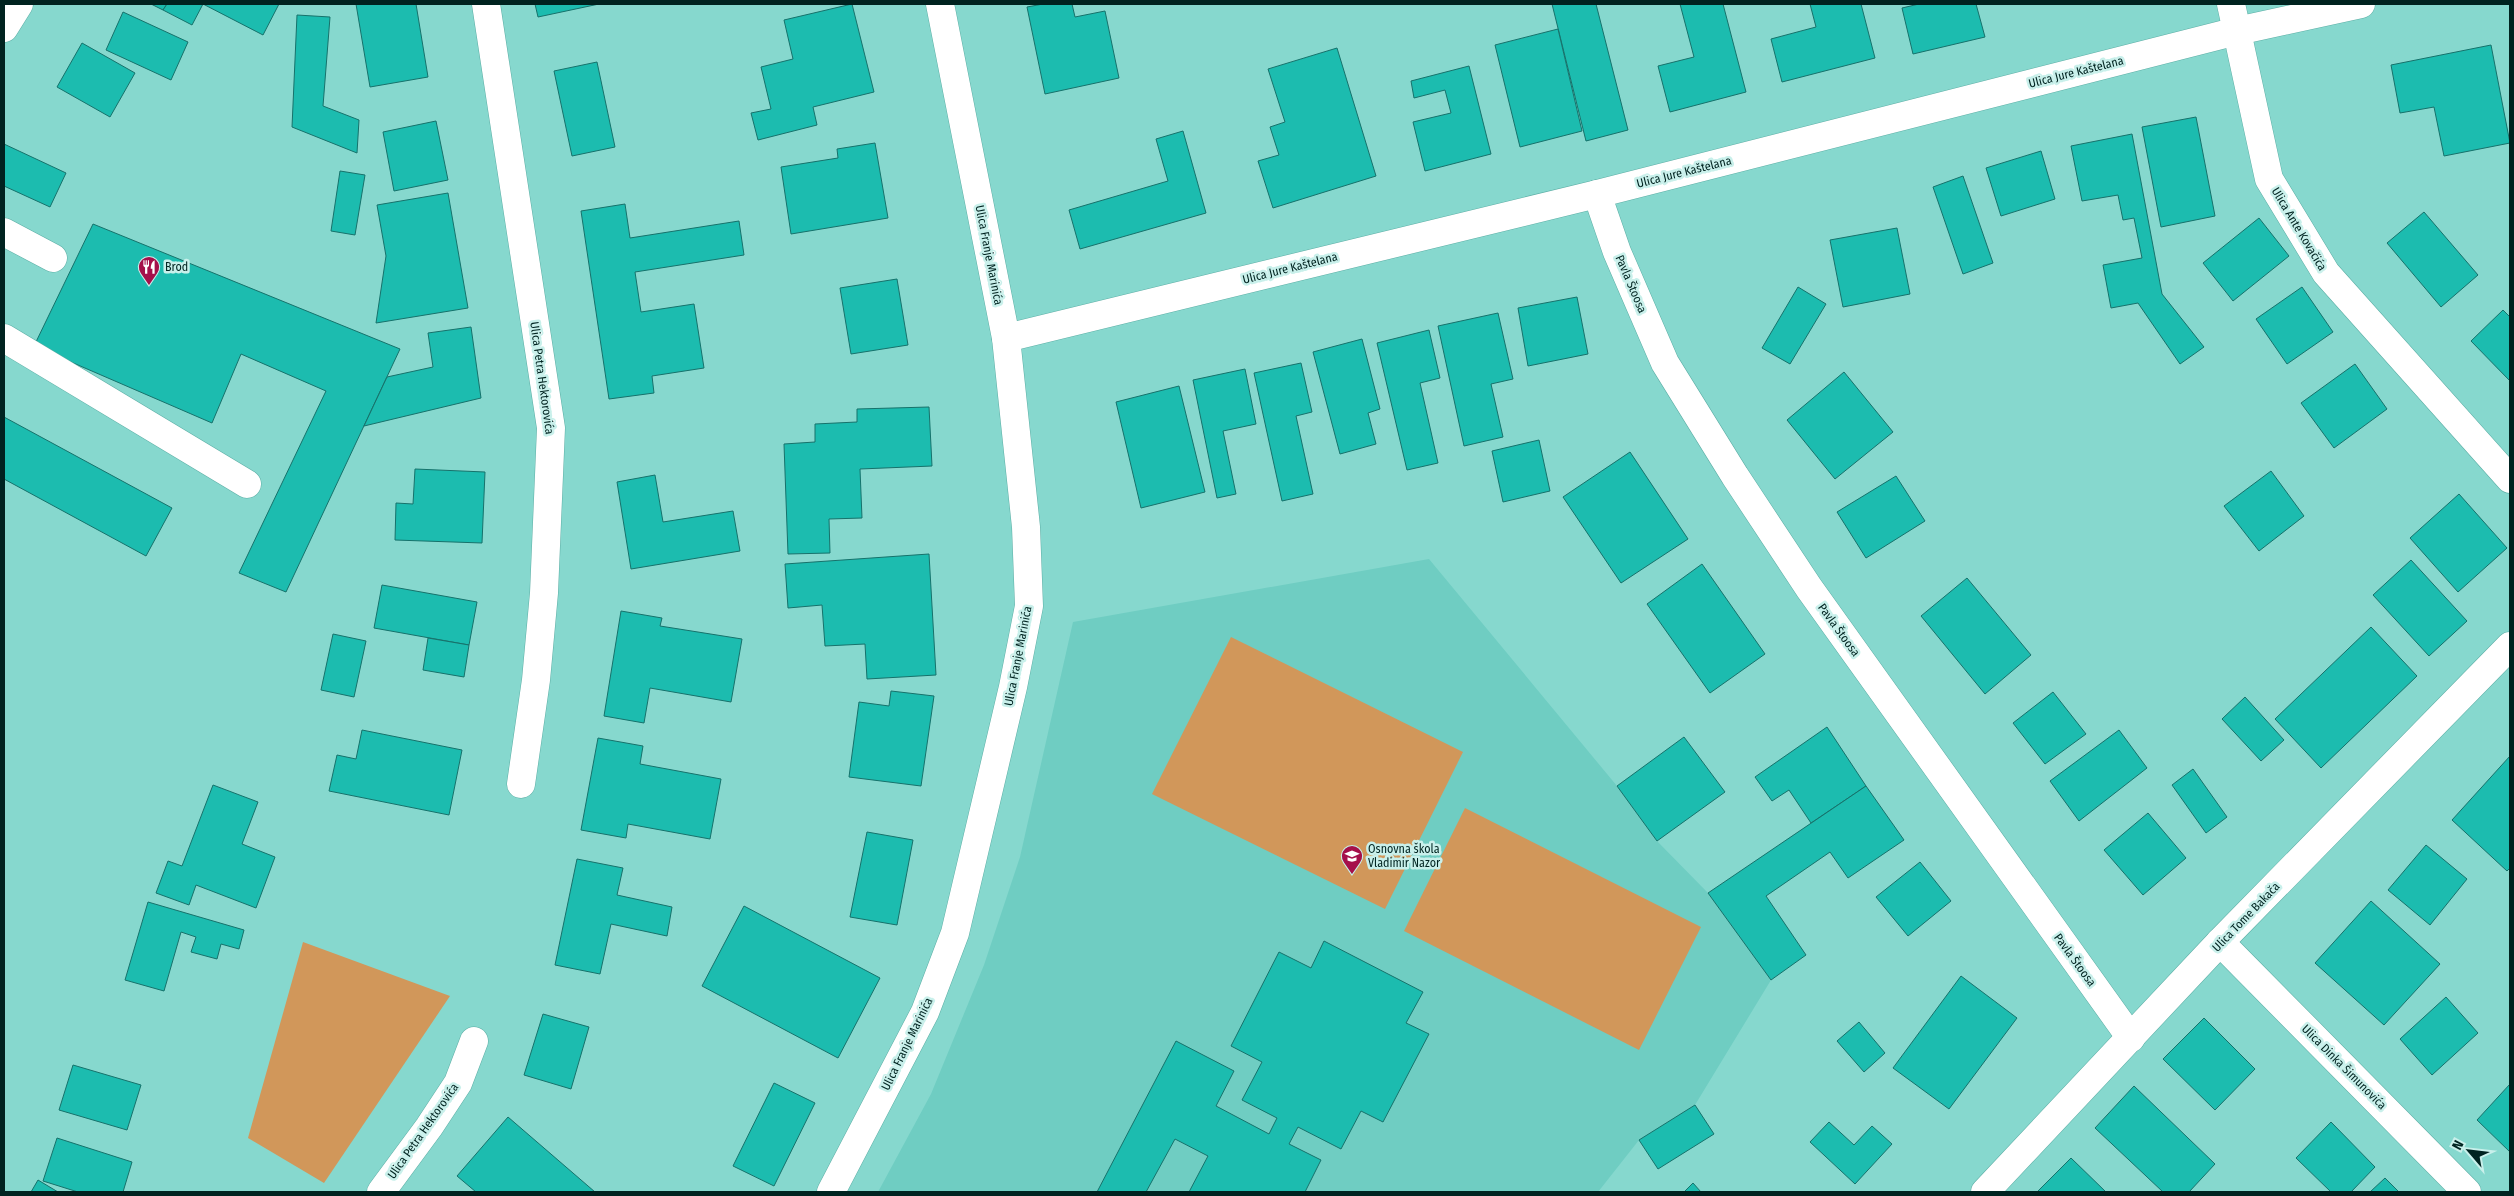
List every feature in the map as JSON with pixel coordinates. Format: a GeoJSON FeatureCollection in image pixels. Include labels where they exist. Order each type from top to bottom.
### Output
{"type":"FeatureCollection","features":[{"type":"Feature","properties":{"kind":"street"},"geometry":{"type":"LineString","coordinates":[[4,28],[19,4]]}},
{"type":"Feature","properties":{"kind":"street","name":"Ulica Petra Hektorovića"},"geometry":{"type":"LineString","coordinates":[[486,4],[551,428],[544,593],[534,697],[521,784]]}},
{"type":"Feature","properties":{"kind":"street","name":"Ulica Franje Marinića"},"geometry":{"type":"LineString","coordinates":[[831,1192],[924,1012],[955,933],[1015,678],[1029,606],[1026,527],[1006,338],[940,4]]}},
{"type":"Feature","properties":{"kind":"street","name":"Ulica Ante Kovačića"},"geometry":{"type":"LineString","coordinates":[[2231,4],[2269,179],[2326,274],[2510,479]]}},
{"type":"Feature","properties":{"kind":"street","name":"Ulica Jure Kaštelana"},"geometry":{"type":"LineString","coordinates":[[1006,338],[1598,194],[2237,31],[2361,4]]}},
{"type":"Feature","properties":{"kind":"street","name":"Pavla Štoosa"},"geometry":{"type":"LineString","coordinates":[[1598,194],[1617,252],[1665,363],[1734,476],[1809,588],[2131,1038]]}},
{"type":"Feature","properties":{"kind":"street"},"geometry":{"type":"LineString","coordinates":[[4,232],[53,258]]}},
{"type":"Feature","properties":{"kind":"street"},"geometry":{"type":"LineString","coordinates":[[4,338],[247,484]]}},
{"type":"Feature","properties":{"kind":"street","name":"Ulica Tome Bakača"},"geometry":{"type":"LineString","coordinates":[[1985,1192],[2220,942],[2510,646]]}},
{"type":"Feature","properties":{"kind":"street","name":"Ulica Dinka Šimunovića"},"geometry":{"type":"LineString","coordinates":[[2220,942],[2467,1192]]}},
{"type":"Feature","properties":{"kind":"street","name":"Ulica Petra Hektorovića"},"geometry":{"type":"LineString","coordinates":[[381,1192],[429,1127],[458,1083],[474,1041]]}},
{"type":"Feature","properties":{"kind":"shaded area","name":"Osnovna škola Vladimir Nazor"},"geometry":{"type":"Polygon","coordinates":[[[1429,559],[1617,786],[1657,841],[1708,893],[1771,980],[1695,1105],[1639,1140],[1598,1192],[878,1192],[931,1094],[984,965],[1020,857],[1073,622],[1429,559]]]}},
{"type":"Feature","properties":{"kind":"shaded area"},"geometry":{"type":"Polygon","coordinates":[[[1231,637],[1463,752],[1385,909],[1152,794],[1231,637]]]}},
{"type":"Feature","properties":{"kind":"shaded area"},"geometry":{"type":"Polygon","coordinates":[[[1465,808],[1701,927],[1639,1050],[1404,931],[1465,808]]]}},
{"type":"Feature","properties":{"kind":"shaded area"},"geometry":{"type":"Polygon","coordinates":[[[303,942],[450,996],[324,1183],[248,1138],[303,942]]]}},
{"type":"Feature","properties":{"kind":"building"},"geometry":{"type":"Polygon","coordinates":[[[151,4],[167,4],[163,10],[151,4]]]}},
{"type":"Feature","properties":{"kind":"building"},"geometry":{"type":"Polygon","coordinates":[[[167,4],[203,4],[192,25],[163,10],[167,4]]]}},
{"type":"Feature","properties":{"kind":"building"},"geometry":{"type":"Polygon","coordinates":[[[203,4],[279,4],[263,35],[203,4]]]}},
{"type":"Feature","properties":{"kind":"building"},"geometry":{"type":"Polygon","coordinates":[[[356,4],[416,4],[428,77],[370,87],[356,4]]]}},
{"type":"Feature","properties":{"kind":"building"},"geometry":{"type":"Polygon","coordinates":[[[535,4],[599,4],[538,17],[535,4]]]}},
{"type":"Feature","properties":{"kind":"building"},"geometry":{"type":"Polygon","coordinates":[[[852,4],[874,92],[813,107],[817,125],[758,140],[751,113],[771,109],[761,67],[793,59],[784,20],[852,4]]]}},
{"type":"Feature","properties":{"kind":"building"},"geometry":{"type":"Polygon","coordinates":[[[1043,4],[1072,4],[1075,17],[1105,11],[1119,78],[1045,94],[1027,7],[1043,4]]]}},
{"type":"Feature","properties":{"kind":"building"},"geometry":{"type":"Polygon","coordinates":[[[1552,4],[1596,4],[1628,130],[1586,141],[1552,4]]]}},
{"type":"Feature","properties":{"kind":"building"},"geometry":{"type":"Polygon","coordinates":[[[1680,4],[1723,4],[1746,92],[1670,112],[1658,66],[1694,57],[1680,4]]]}},
{"type":"Feature","properties":{"kind":"building"},"geometry":{"type":"Polygon","coordinates":[[[1810,4],[1861,4],[1875,58],[1782,82],[1771,39],[1816,27],[1810,4]]]}},
{"type":"Feature","properties":{"kind":"building"},"geometry":{"type":"Polygon","coordinates":[[[1919,4],[1976,4],[1985,37],[1913,54],[1902,8],[1919,4]]]}},
{"type":"Feature","properties":{"kind":"building"},"geometry":{"type":"Polygon","coordinates":[[[123,12],[188,42],[171,80],[106,50],[123,12]]]}},
{"type":"Feature","properties":{"kind":"building"},"geometry":{"type":"Polygon","coordinates":[[[297,15],[330,17],[323,106],[359,120],[357,153],[292,127],[297,15]]]}},
{"type":"Feature","properties":{"kind":"building"},"geometry":{"type":"Polygon","coordinates":[[[1558,29],[1582,131],[1520,147],[1495,45],[1558,29]]]}},
{"type":"Feature","properties":{"kind":"building"},"geometry":{"type":"Polygon","coordinates":[[[82,43],[135,73],[110,117],[57,87],[82,43]]]}},
{"type":"Feature","properties":{"kind":"building"},"geometry":{"type":"Polygon","coordinates":[[[2491,45],[2510,143],[2444,156],[2434,107],[2400,113],[2391,65],[2491,45]]]}},
{"type":"Feature","properties":{"kind":"building"},"geometry":{"type":"Polygon","coordinates":[[[1337,48],[1376,176],[1273,208],[1258,161],[1279,155],[1270,127],[1285,122],[1268,69],[1337,48]]]}},
{"type":"Feature","properties":{"kind":"building"},"geometry":{"type":"Polygon","coordinates":[[[597,62],[615,147],[572,156],[554,71],[597,62]]]}},
{"type":"Feature","properties":{"kind":"building"},"geometry":{"type":"Polygon","coordinates":[[[1469,66],[1491,154],[1425,171],[1413,122],[1451,113],[1445,90],[1414,98],[1411,81],[1469,66]]]}},
{"type":"Feature","properties":{"kind":"building"},"geometry":{"type":"Polygon","coordinates":[[[2196,117],[2215,216],[2161,227],[2142,127],[2196,117]]]}},
{"type":"Feature","properties":{"kind":"building"},"geometry":{"type":"Polygon","coordinates":[[[436,121],[448,180],[394,191],[383,132],[436,121]]]}},
{"type":"Feature","properties":{"kind":"building"},"geometry":{"type":"Polygon","coordinates":[[[1183,131],[1206,213],[1080,249],[1069,210],[1168,181],[1156,139],[1183,131]]]}},
{"type":"Feature","properties":{"kind":"building"},"geometry":{"type":"Polygon","coordinates":[[[2132,134],[2162,294],[2204,347],[2180,364],[2138,303],[2111,308],[2103,265],[2142,258],[2134,218],[2123,220],[2118,195],[2082,201],[2071,146],[2132,134]]]}},
{"type":"Feature","properties":{"kind":"building"},"geometry":{"type":"Polygon","coordinates":[[[875,143],[888,218],[791,234],[781,167],[838,158],[837,149],[875,143]]]}},
{"type":"Feature","properties":{"kind":"building"},"geometry":{"type":"Polygon","coordinates":[[[4,144],[66,173],[50,207],[4,186],[4,144]]]}},
{"type":"Feature","properties":{"kind":"building"},"geometry":{"type":"Polygon","coordinates":[[[2041,151],[2055,199],[2001,216],[1986,168],[2041,151]]]}},
{"type":"Feature","properties":{"kind":"building"},"geometry":{"type":"Polygon","coordinates":[[[340,171],[365,175],[355,235],[331,231],[340,171]]]}},
{"type":"Feature","properties":{"kind":"building"},"geometry":{"type":"Polygon","coordinates":[[[1963,176],[1993,263],[1963,274],[1933,187],[1963,176]]]}},
{"type":"Feature","properties":{"kind":"building"},"geometry":{"type":"Polygon","coordinates":[[[448,193],[468,308],[376,323],[386,256],[377,205],[448,193]]]}},
{"type":"Feature","properties":{"kind":"building"},"geometry":{"type":"Polygon","coordinates":[[[625,204],[630,238],[739,221],[744,255],[635,272],[641,312],[694,304],[704,368],[652,376],[654,393],[609,399],[581,211],[625,204]]]}},
{"type":"Feature","properties":{"kind":"building"},"geometry":{"type":"Polygon","coordinates":[[[2424,212],[2478,275],[2441,307],[2387,243],[2424,212]]]}},
{"type":"Feature","properties":{"kind":"building"},"geometry":{"type":"Polygon","coordinates":[[[2259,218],[2289,256],[2233,301],[2203,263],[2259,218]]]}},
{"type":"Feature","properties":{"kind":"building"},"geometry":{"type":"Polygon","coordinates":[[[93,224],[400,349],[286,592],[239,573],[326,391],[241,354],[212,423],[34,346],[93,224]]]}},
{"type":"Feature","properties":{"kind":"building"},"geometry":{"type":"Polygon","coordinates":[[[1897,228],[1910,294],[1843,307],[1830,240],[1897,228]]]}},
{"type":"Feature","properties":{"kind":"building"},"geometry":{"type":"Polygon","coordinates":[[[897,279],[908,345],[851,354],[840,288],[897,279]]]}},
{"type":"Feature","properties":{"kind":"building"},"geometry":{"type":"Polygon","coordinates":[[[1798,287],[1826,304],[1790,364],[1762,348],[1798,287]]]}},
{"type":"Feature","properties":{"kind":"building"},"geometry":{"type":"Polygon","coordinates":[[[2302,287],[2333,332],[2287,364],[2256,319],[2302,287]]]}},
{"type":"Feature","properties":{"kind":"building"},"geometry":{"type":"Polygon","coordinates":[[[1577,297],[1588,354],[1528,366],[1518,308],[1577,297]]]}},
{"type":"Feature","properties":{"kind":"building"},"geometry":{"type":"Polygon","coordinates":[[[2503,310],[2510,317],[2510,381],[2471,341],[2503,310]]]}},
{"type":"Feature","properties":{"kind":"building"},"geometry":{"type":"Polygon","coordinates":[[[1498,313],[1513,379],[1491,384],[1503,437],[1464,446],[1438,326],[1498,313]]]}},
{"type":"Feature","properties":{"kind":"building"},"geometry":{"type":"Polygon","coordinates":[[[471,327],[481,398],[364,426],[387,377],[433,367],[428,333],[471,327]]]}},
{"type":"Feature","properties":{"kind":"building"},"geometry":{"type":"Polygon","coordinates":[[[1429,330],[1440,378],[1420,383],[1438,463],[1407,470],[1377,343],[1429,330]]]}},
{"type":"Feature","properties":{"kind":"building"},"geometry":{"type":"Polygon","coordinates":[[[1362,339],[1380,409],[1368,413],[1376,444],[1340,454],[1313,352],[1362,339]]]}},
{"type":"Feature","properties":{"kind":"building"},"geometry":{"type":"Polygon","coordinates":[[[1301,363],[1312,412],[1296,416],[1313,494],[1282,501],[1254,373],[1301,363]]]}},
{"type":"Feature","properties":{"kind":"building"},"geometry":{"type":"Polygon","coordinates":[[[2355,364],[2387,409],[2334,448],[2301,403],[2355,364]]]}},
{"type":"Feature","properties":{"kind":"building"},"geometry":{"type":"Polygon","coordinates":[[[1245,369],[1256,424],[1223,431],[1236,494],[1217,498],[1193,380],[1245,369]]]}},
{"type":"Feature","properties":{"kind":"building"},"geometry":{"type":"Polygon","coordinates":[[[1844,372],[1893,432],[1835,479],[1787,420],[1844,372]]]}},
{"type":"Feature","properties":{"kind":"building"},"geometry":{"type":"Polygon","coordinates":[[[1179,386],[1205,492],[1141,508],[1116,402],[1179,386]]]}},
{"type":"Feature","properties":{"kind":"building"},"geometry":{"type":"Polygon","coordinates":[[[929,407],[932,466],[860,469],[862,518],[829,519],[830,553],[788,554],[784,444],[815,442],[815,424],[857,422],[857,409],[929,407]]]}},
{"type":"Feature","properties":{"kind":"building"},"geometry":{"type":"Polygon","coordinates":[[[4,417],[172,508],[146,556],[4,479],[4,417]]]}},
{"type":"Feature","properties":{"kind":"building"},"geometry":{"type":"Polygon","coordinates":[[[1539,440],[1550,491],[1503,502],[1492,451],[1539,440]]]}},
{"type":"Feature","properties":{"kind":"building"},"geometry":{"type":"Polygon","coordinates":[[[1630,452],[1688,539],[1621,583],[1563,497],[1630,452]]]}},
{"type":"Feature","properties":{"kind":"building"},"geometry":{"type":"Polygon","coordinates":[[[415,469],[485,472],[482,543],[395,540],[396,503],[413,504],[415,469]]]}},
{"type":"Feature","properties":{"kind":"building"},"geometry":{"type":"Polygon","coordinates":[[[2271,471],[2304,516],[2259,551],[2224,506],[2271,471]]]}},
{"type":"Feature","properties":{"kind":"building"},"geometry":{"type":"Polygon","coordinates":[[[655,475],[663,522],[733,511],[740,551],[631,569],[617,482],[655,475]]]}},
{"type":"Feature","properties":{"kind":"building"},"geometry":{"type":"Polygon","coordinates":[[[1896,476],[1925,521],[1866,558],[1837,512],[1896,476]]]}},
{"type":"Feature","properties":{"kind":"building"},"geometry":{"type":"Polygon","coordinates":[[[2459,494],[2507,548],[2458,592],[2410,538],[2459,494]]]}},
{"type":"Feature","properties":{"kind":"building"},"geometry":{"type":"Polygon","coordinates":[[[929,554],[936,675],[867,679],[865,644],[825,646],[822,605],[788,608],[785,564],[929,554]]]}},
{"type":"Feature","properties":{"kind":"building"},"geometry":{"type":"Polygon","coordinates":[[[2411,560],[2467,621],[2429,656],[2373,595],[2411,560]]]}},
{"type":"Feature","properties":{"kind":"building"},"geometry":{"type":"Polygon","coordinates":[[[1702,564],[1765,654],[1710,693],[1647,604],[1702,564]]]}},
{"type":"Feature","properties":{"kind":"building"},"geometry":{"type":"Polygon","coordinates":[[[1967,578],[2031,655],[1985,694],[1921,616],[1967,578]]]}},
{"type":"Feature","properties":{"kind":"building"},"geometry":{"type":"Polygon","coordinates":[[[382,585],[477,602],[469,645],[374,628],[382,585]]]}},
{"type":"Feature","properties":{"kind":"building"},"geometry":{"type":"Polygon","coordinates":[[[621,611],[662,618],[660,626],[742,639],[731,702],[650,688],[644,723],[604,716],[621,611]]]}},
{"type":"Feature","properties":{"kind":"building"},"geometry":{"type":"Polygon","coordinates":[[[2371,627],[2417,676],[2321,768],[2275,719],[2371,627]]]}},
{"type":"Feature","properties":{"kind":"building"},"geometry":{"type":"Polygon","coordinates":[[[333,634],[366,641],[354,697],[321,690],[333,634]]]}},
{"type":"Feature","properties":{"kind":"building"},"geometry":{"type":"Polygon","coordinates":[[[428,638],[469,645],[464,677],[423,670],[428,638]]]}},
{"type":"Feature","properties":{"kind":"building"},"geometry":{"type":"Polygon","coordinates":[[[891,691],[934,696],[921,786],[849,777],[859,702],[889,706],[891,691]]]}},
{"type":"Feature","properties":{"kind":"building"},"geometry":{"type":"Polygon","coordinates":[[[2053,692],[2086,734],[2045,764],[2013,723],[2053,692]]]}},
{"type":"Feature","properties":{"kind":"building"},"geometry":{"type":"Polygon","coordinates":[[[2245,697],[2284,740],[2261,761],[2222,719],[2245,697]]]}},
{"type":"Feature","properties":{"kind":"building"},"geometry":{"type":"Polygon","coordinates":[[[1827,727],[1866,786],[1811,823],[1789,790],[1772,801],[1755,777],[1827,727]]]}},
{"type":"Feature","properties":{"kind":"building"},"geometry":{"type":"Polygon","coordinates":[[[362,730],[462,750],[449,815],[329,791],[337,755],[356,759],[362,730]]]}},
{"type":"Feature","properties":{"kind":"building"},"geometry":{"type":"Polygon","coordinates":[[[2119,730],[2147,768],[2079,821],[2050,781],[2119,730]]]}},
{"type":"Feature","properties":{"kind":"building"},"geometry":{"type":"Polygon","coordinates":[[[1684,737],[1725,792],[1657,841],[1617,786],[1684,737]]]}},
{"type":"Feature","properties":{"kind":"building"},"geometry":{"type":"Polygon","coordinates":[[[598,738],[643,746],[640,764],[721,779],[710,839],[628,824],[626,838],[581,830],[598,738]]]}},
{"type":"Feature","properties":{"kind":"building"},"geometry":{"type":"Polygon","coordinates":[[[2510,756],[2510,868],[2507,871],[2452,820],[2510,756]]]}},
{"type":"Feature","properties":{"kind":"building"},"geometry":{"type":"Polygon","coordinates":[[[2193,769],[2227,817],[2206,833],[2172,785],[2193,769]]]}},
{"type":"Feature","properties":{"kind":"building"},"geometry":{"type":"Polygon","coordinates":[[[213,785],[258,802],[242,844],[275,857],[256,908],[196,885],[189,905],[156,893],[168,861],[182,866],[213,785]]]}},
{"type":"Feature","properties":{"kind":"building"},"geometry":{"type":"Polygon","coordinates":[[[1866,786],[1904,840],[1848,878],[1830,852],[1766,896],[1806,955],[1771,980],[1708,893],[1866,786]]]}},
{"type":"Feature","properties":{"kind":"building"},"geometry":{"type":"Polygon","coordinates":[[[2148,813],[2186,858],[2143,895],[2104,850],[2148,813]]]}},
{"type":"Feature","properties":{"kind":"building"},"geometry":{"type":"Polygon","coordinates":[[[867,832],[913,840],[897,925],[850,917],[867,832]]]}},
{"type":"Feature","properties":{"kind":"building"},"geometry":{"type":"Polygon","coordinates":[[[2426,845],[2467,879],[2430,925],[2388,890],[2426,845]]]}},
{"type":"Feature","properties":{"kind":"building"},"geometry":{"type":"Polygon","coordinates":[[[577,859],[623,868],[617,895],[672,907],[667,936],[611,924],[600,974],[555,965],[577,859]]]}},
{"type":"Feature","properties":{"kind":"building"},"geometry":{"type":"Polygon","coordinates":[[[1920,862],[1951,901],[1908,936],[1876,897],[1920,862]]]}},
{"type":"Feature","properties":{"kind":"building"},"geometry":{"type":"Polygon","coordinates":[[[2371,901],[2440,964],[2384,1025],[2315,963],[2371,901]]]}},
{"type":"Feature","properties":{"kind":"building"},"geometry":{"type":"Polygon","coordinates":[[[148,902],[244,930],[239,949],[221,944],[217,959],[191,952],[196,937],[181,932],[164,991],[125,980],[148,902]]]}},
{"type":"Feature","properties":{"kind":"building"},"geometry":{"type":"Polygon","coordinates":[[[744,906],[880,978],[838,1058],[702,986],[744,906]]]}},
{"type":"Feature","properties":{"kind":"building"},"geometry":{"type":"Polygon","coordinates":[[[1324,941],[1423,992],[1406,1023],[1429,1034],[1383,1122],[1361,1111],[1341,1149],[1298,1127],[1289,1144],[1321,1160],[1305,1192],[1189,1192],[1208,1156],[1175,1139],[1146,1192],[1097,1192],[1176,1041],[1234,1071],[1216,1106],[1269,1134],[1277,1118],[1242,1100],[1262,1062],[1231,1046],[1279,952],[1311,968],[1324,941]]]}},
{"type":"Feature","properties":{"kind":"building"},"geometry":{"type":"Polygon","coordinates":[[[1961,976],[2017,1018],[1949,1109],[1893,1068],[1961,976]]]}},
{"type":"Feature","properties":{"kind":"building"},"geometry":{"type":"Polygon","coordinates":[[[2446,997],[2478,1033],[2432,1075],[2400,1039],[2446,997]]]}},
{"type":"Feature","properties":{"kind":"building"},"geometry":{"type":"Polygon","coordinates":[[[543,1014],[589,1027],[571,1089],[524,1075],[543,1014]]]}},
{"type":"Feature","properties":{"kind":"building"},"geometry":{"type":"Polygon","coordinates":[[[2204,1018],[2255,1069],[2215,1110],[2163,1059],[2204,1018]]]}},
{"type":"Feature","properties":{"kind":"building"},"geometry":{"type":"Polygon","coordinates":[[[1859,1022],[1885,1053],[1864,1072],[1837,1041],[1859,1022]]]}},
{"type":"Feature","properties":{"kind":"building"},"geometry":{"type":"Polygon","coordinates":[[[73,1065],[141,1085],[127,1130],[59,1110],[73,1065]]]}},
{"type":"Feature","properties":{"kind":"building"},"geometry":{"type":"Polygon","coordinates":[[[774,1083],[815,1103],[774,1186],[733,1166],[774,1083]]]}},
{"type":"Feature","properties":{"kind":"building"},"geometry":{"type":"Polygon","coordinates":[[[2510,1084],[2510,1152],[2477,1120],[2510,1084]]]}},
{"type":"Feature","properties":{"kind":"building"},"geometry":{"type":"Polygon","coordinates":[[[2134,1086],[2215,1164],[2189,1192],[2163,1192],[2095,1128],[2134,1086]]]}},
{"type":"Feature","properties":{"kind":"building"},"geometry":{"type":"Polygon","coordinates":[[[1695,1105],[1714,1134],[1658,1169],[1639,1140],[1695,1105]]]}},
{"type":"Feature","properties":{"kind":"building"},"geometry":{"type":"Polygon","coordinates":[[[508,1117],[595,1192],[476,1192],[457,1176],[508,1117]]]}},
{"type":"Feature","properties":{"kind":"building"},"geometry":{"type":"Polygon","coordinates":[[[1829,1122],[1854,1145],[1872,1126],[1892,1144],[1855,1184],[1810,1142],[1829,1122]]]}},
{"type":"Feature","properties":{"kind":"building"},"geometry":{"type":"Polygon","coordinates":[[[2331,1122],[2375,1167],[2351,1192],[2331,1192],[2296,1158],[2331,1122]]]}},
{"type":"Feature","properties":{"kind":"building"},"geometry":{"type":"Polygon","coordinates":[[[57,1138],[132,1162],[123,1192],[78,1192],[43,1181],[57,1138]]]}},
{"type":"Feature","properties":{"kind":"building"},"geometry":{"type":"Polygon","coordinates":[[[2071,1158],[2106,1192],[2037,1192],[2071,1158]]]}},
{"type":"Feature","properties":{"kind":"building"},"geometry":{"type":"Polygon","coordinates":[[[2385,1178],[2399,1192],[2370,1192],[2385,1178]]]}},
{"type":"Feature","properties":{"kind":"building"},"geometry":{"type":"Polygon","coordinates":[[[38,1180],[58,1192],[31,1192],[38,1180]]]}},
{"type":"Feature","properties":{"kind":"building"},"geometry":{"type":"Polygon","coordinates":[[[1693,1183],[1701,1192],[1684,1192],[1693,1183]]]}},
{"type":"Feature","properties":{"kind":"place","name":"Brod"},"geometry":{"type":"Point","coordinates":[149,286]}},
{"type":"Feature","properties":{"kind":"place","name":"Osnovna škola Vladimir Nazor"},"geometry":{"type":"Point","coordinates":[1352,875]}}]}
